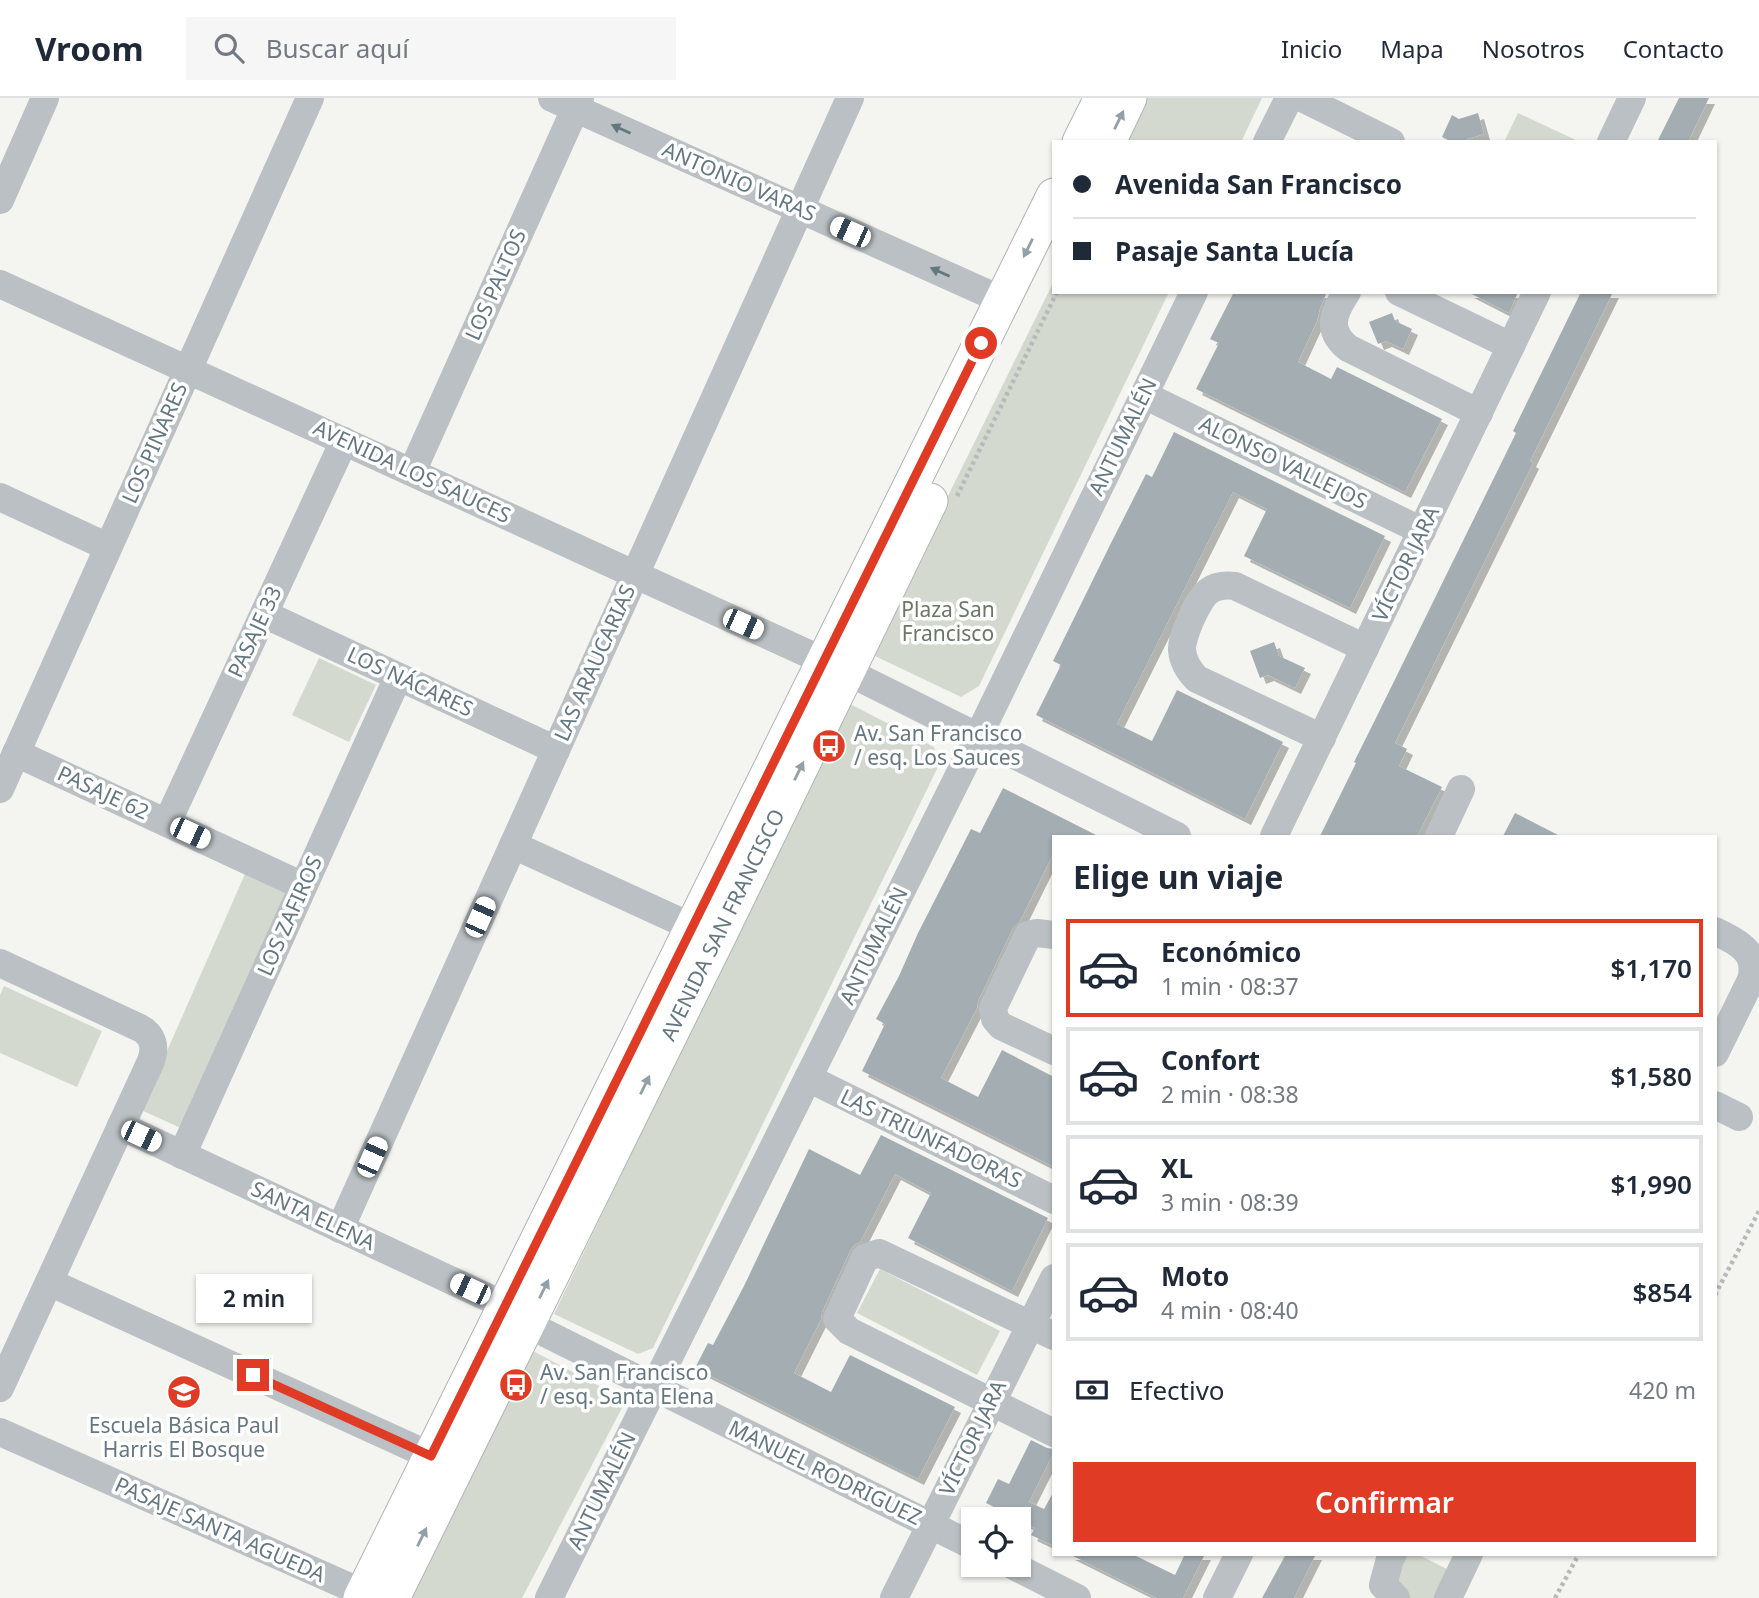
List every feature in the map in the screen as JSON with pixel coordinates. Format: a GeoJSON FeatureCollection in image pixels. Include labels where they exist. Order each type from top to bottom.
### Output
{"type":"FeatureCollection","features":[{"type":"Feature","properties":{"kind":"main road"},"geometry":{"type":"LineString","coordinates":[[1081,140],[1102,98]]}},
{"type":"Feature","properties":{"kind":"main road"},"geometry":{"type":"LineString","coordinates":[[1109,140],[1129,98]]}},
{"type":"Feature","properties":{"kind":"main road","name":"AVENIDA SAN FRANCISCO"},"geometry":{"type":"LineString","coordinates":[[372,1596],[516,1315],[836,666],[1002,300],[1052,200]]}},
{"type":"Feature","properties":{"kind":"main road","name":"AVENIDA SAN FRANCISCO"},"geometry":{"type":"LineString","coordinates":[[372,1596],[431,1456],[516,1315],[692,926],[836,666],[1052,255]]}},
{"type":"Feature","properties":{"kind":"street"},"geometry":{"type":"LineString","coordinates":[[0,200],[45,98]]}},
{"type":"Feature","properties":{"kind":"street","name":"LOS PINARES"},"geometry":{"type":"LineString","coordinates":[[0,789],[310,98]]}},
{"type":"Feature","properties":{"kind":"street","name":"LAS ARAUCARIAS"},"geometry":{"type":"LineString","coordinates":[[340,1229],[850,98]]}},
{"type":"Feature","properties":{"kind":"street"},"geometry":{"type":"LineString","coordinates":[[1268,140],[1289,98]]}},
{"type":"Feature","properties":{"kind":"street"},"geometry":{"type":"LineString","coordinates":[[1303,98],[1387,140]]}},
{"type":"Feature","properties":{"kind":"street"},"geometry":{"type":"LineString","coordinates":[[1612,140],[1632,98]]}},
{"type":"Feature","properties":{"kind":"street","name":"ANTONIO VARAS"},"geometry":{"type":"LineString","coordinates":[[569,102],[1002,300]]}},
{"type":"Feature","properties":{"kind":"street","name":"LOS PALTOS"},"geometry":{"type":"LineString","coordinates":[[412,472],[569,102]]}},
{"type":"Feature","properties":{"kind":"street","name":"AVENIDA LOS SAUCES"},"geometry":{"type":"LineString","coordinates":[[0,284],[836,666],[1175,835]]}},
{"type":"Feature","properties":{"kind":"street","name":"ANTUMALÉN"},"geometry":{"type":"LineString","coordinates":[[549,1598],[978,737],[1193,294]]}},
{"type":"Feature","properties":{"kind":"street"},"geometry":{"type":"LineString","coordinates":[[1346,294],[1334,320],[1336,335],[1341,342],[1348,348],[1479,413]]}},
{"type":"Feature","properties":{"kind":"street"},"geometry":{"type":"LineString","coordinates":[[1403,294],[1511,346]]}},
{"type":"Feature","properties":{"kind":"street","name":"VÍCTOR JARA"},"geometry":{"type":"LineString","coordinates":[[1274,835],[1536,294]]}},
{"type":"Feature","properties":{"kind":"street","name":"ALONSO VALLEJOS"},"geometry":{"type":"LineString","coordinates":[[1144,395],[1422,531]]}},
{"type":"Feature","properties":{"kind":"street","name":"PASAJE 33"},"geometry":{"type":"LineString","coordinates":[[167,823],[344,441]]}},
{"type":"Feature","properties":{"kind":"street"},"geometry":{"type":"LineString","coordinates":[[0,497],[108,547]]}},
{"type":"Feature","properties":{"kind":"street"},"geometry":{"type":"LineString","coordinates":[[1322,738],[1197,679],[1189,671],[1184,660],[1182,640],[1203,596],[1217,587],[1236,586],[1366,648]]}},
{"type":"Feature","properties":{"kind":"street","name":"LOS NÁCARES"},"geometry":{"type":"LineString","coordinates":[[264,614],[556,750]]}},
{"type":"Feature","properties":{"kind":"street","name":"LOS ZAFIROS"},"geometry":{"type":"LineString","coordinates":[[182,1155],[398,677]]}},
{"type":"Feature","properties":{"kind":"street","name":"PASAJE 62"},"geometry":{"type":"LineString","coordinates":[[16,753],[303,886]]}},
{"type":"Feature","properties":{"kind":"street"},"geometry":{"type":"LineString","coordinates":[[1439,835],[1461,789]]}},
{"type":"Feature","properties":{"kind":"street"},"geometry":{"type":"LineString","coordinates":[[513,845],[692,926]]}},
{"type":"Feature","properties":{"kind":"street"},"geometry":{"type":"LineString","coordinates":[[1717,932],[1745,948],[1753,967],[1751,980],[1717,1049]]}},
{"type":"Feature","properties":{"kind":"street"},"geometry":{"type":"LineString","coordinates":[[1052,935],[1028,935],[992,1008],[995,1019],[1001,1026],[1052,1050]]}},
{"type":"Feature","properties":{"kind":"street"},"geometry":{"type":"LineString","coordinates":[[0,963],[140,1028],[150,1035],[153,1041],[153,1055],[0,1388]]}},
{"type":"Feature","properties":{"kind":"street","name":"LAS TRIUNFADORAS"},"geometry":{"type":"LineString","coordinates":[[808,1078],[1052,1199]]}},
{"type":"Feature","properties":{"kind":"street","name":"SANTA ELENA"},"geometry":{"type":"LineString","coordinates":[[121,1126],[492,1298],[516,1315]]}},
{"type":"Feature","properties":{"kind":"street"},"geometry":{"type":"LineString","coordinates":[[1042,1330],[879,1252],[865,1258],[837,1319],[849,1331],[1052,1432]]}},
{"type":"Feature","properties":{"kind":"street"},"geometry":{"type":"LineString","coordinates":[[49,1282],[431,1456]]}},
{"type":"Feature","properties":{"kind":"street","name":"VÍCTOR JARA"},"geometry":{"type":"LineString","coordinates":[[894,1598],[990,1403],[1042,1330],[1052,1287]]}},
{"type":"Feature","properties":{"kind":"street","name":"MANUEL RODRIGUEZ"},"geometry":{"type":"LineString","coordinates":[[516,1315],[654,1388],[961,1540]]}},
{"type":"Feature","properties":{"kind":"street","name":"PASAJE SANTA AGUEDA"},"geometry":{"type":"LineString","coordinates":[[0,1432],[372,1596]]}},
{"type":"Feature","properties":{"kind":"street"},"geometry":{"type":"LineString","coordinates":[[1217,1598],[1238,1556]]}},
{"type":"Feature","properties":{"kind":"street"},"geometry":{"type":"LineString","coordinates":[[1392,1556],[1383,1586],[1396,1598]]}},
{"type":"Feature","properties":{"kind":"street"},"geometry":{"type":"LineString","coordinates":[[1448,1598],[1468,1556]]}},
{"type":"Feature","properties":{"kind":"street"},"geometry":{"type":"LineString","coordinates":[[1031,1575],[1077,1598]]}},
{"type":"Feature","properties":{"kind":"path"},"geometry":{"type":"LineString","coordinates":[[1717,1291],[1759,1211]]}},
{"type":"Feature","properties":{"kind":"path"},"geometry":{"type":"LineString","coordinates":[[1555,1598],[1578,1556]]}},
{"type":"Feature","properties":{"kind":"green space"},"geometry":{"type":"Polygon","coordinates":[[[1145,98],[1262,98],[1242,140],[1125,140],[1145,98]]]}},
{"type":"Feature","properties":{"kind":"green space"},"geometry":{"type":"Polygon","coordinates":[[[1518,113],[1576,140],[1505,140],[1518,113]]]}},
{"type":"Feature","properties":{"kind":"green space","name":"Plaza San Francisco"},"geometry":{"type":"Polygon","coordinates":[[[1052,285],[1052,294],[1168,294],[979,686],[961,697],[875,656],[875,644],[1052,285]]]}},
{"type":"Feature","properties":{"kind":"green space"},"geometry":{"type":"Polygon","coordinates":[[[319,658],[376,685],[349,742],[292,715],[319,658]]]}},
{"type":"Feature","properties":{"kind":"green space"},"geometry":{"type":"Polygon","coordinates":[[[848,703],[934,747],[939,765],[653,1348],[638,1354],[554,1314],[848,703]]]}},
{"type":"Feature","properties":{"kind":"green space"},"geometry":{"type":"Polygon","coordinates":[[[245,874],[290,894],[183,1129],[141,1110],[245,874]]]}},
{"type":"Feature","properties":{"kind":"green space"},"geometry":{"type":"Polygon","coordinates":[[[4,986],[102,1031],[77,1087],[0,1053],[0,995],[4,986]]]}},
{"type":"Feature","properties":{"kind":"green space"},"geometry":{"type":"Polygon","coordinates":[[[880,1269],[1000,1331],[977,1375],[857,1313],[880,1269]]]}},
{"type":"Feature","properties":{"kind":"green space"},"geometry":{"type":"Polygon","coordinates":[[[533,1351],[618,1396],[622,1408],[522,1598],[412,1598],[533,1351]]]}},
{"type":"Feature","properties":{"kind":"green space"},"geometry":{"type":"Polygon","coordinates":[[[1405,1556],[1421,1556],[1451,1571],[1437,1598],[1392,1598],[1405,1556]]]}},
{"type":"Feature","properties":{"kind":"building"},"geometry":{"type":"Polygon","coordinates":[[[1679,98],[1709,98],[1689,140],[1658,140],[1679,98]]]}},
{"type":"Feature","properties":{"kind":"building"},"geometry":{"type":"Polygon","coordinates":[[[1478,113],[1484,134],[1466,140],[1448,140],[1442,137],[1452,115],[1459,119],[1478,113]]]}},
{"type":"Feature","properties":{"kind":"building"},"geometry":{"type":"Polygon","coordinates":[[[1233,294],[1326,294],[1298,362],[1331,379],[1337,367],[1442,419],[1405,492],[1196,389],[1219,343],[1210,339],[1233,294]]]}},
{"type":"Feature","properties":{"kind":"building"},"geometry":{"type":"Polygon","coordinates":[[[1472,294],[1517,294],[1509,313],[1472,294]]]}},
{"type":"Feature","properties":{"kind":"building"},"geometry":{"type":"Polygon","coordinates":[[[1580,294],[1612,294],[1530,461],[1533,463],[1395,743],[1407,749],[1399,766],[1442,787],[1418,835],[1320,835],[1516,433],[1513,431],[1580,294]]]}},
{"type":"Feature","properties":{"kind":"building"},"geometry":{"type":"Polygon","coordinates":[[[1392,313],[1395,321],[1412,329],[1403,349],[1386,341],[1378,344],[1369,322],[1392,313]]]}},
{"type":"Feature","properties":{"kind":"building"},"geometry":{"type":"Polygon","coordinates":[[[1174,432],[1385,536],[1350,608],[1244,556],[1267,509],[1233,492],[1117,724],[1152,741],[1177,690],[1283,742],[1245,819],[1036,715],[1061,665],[1053,661],[1146,474],[1152,477],[1174,432]]]}},
{"type":"Feature","properties":{"kind":"building"},"geometry":{"type":"Polygon","coordinates":[[[1274,642],[1279,656],[1305,668],[1295,688],[1268,675],[1260,678],[1250,651],[1274,642]]]}},
{"type":"Feature","properties":{"kind":"building"},"geometry":{"type":"Polygon","coordinates":[[[1003,788],[1096,835],[1052,835],[1052,856],[1020,921],[1013,928],[977,1008],[941,1078],[978,1097],[1002,1050],[1052,1076],[1052,1166],[862,1071],[885,1024],[876,1019],[918,933],[971,829],[980,833],[1003,788]]]}},
{"type":"Feature","properties":{"kind":"building"},"geometry":{"type":"Polygon","coordinates":[[[1515,813],[1558,835],[1504,835],[1515,813]]]}},
{"type":"Feature","properties":{"kind":"building"},"geometry":{"type":"Polygon","coordinates":[[[881,1135],[1048,1218],[1012,1291],[908,1238],[931,1193],[895,1174],[860,1242],[850,1251],[794,1373],[831,1392],[850,1355],[955,1407],[918,1479],[695,1368],[708,1343],[713,1345],[744,1286],[809,1149],[860,1175],[881,1135]]]}},
{"type":"Feature","properties":{"kind":"building"},"geometry":{"type":"Polygon","coordinates":[[[1031,1440],[1052,1449],[1052,1456],[1029,1502],[1044,1509],[1052,1495],[1052,1545],[1031,1535],[1035,1528],[1031,1526],[1031,1507],[994,1507],[986,1503],[998,1479],[1009,1484],[1031,1440]]]}},
{"type":"Feature","properties":{"kind":"building"},"geometry":{"type":"Polygon","coordinates":[[[1073,1556],[1136,1556],[1175,1575],[1184,1556],[1204,1556],[1183,1598],[1157,1598],[1073,1556]]]}},
{"type":"Feature","properties":{"kind":"building"},"geometry":{"type":"Polygon","coordinates":[[[1285,1556],[1315,1556],[1294,1598],[1262,1598],[1285,1556]]]}},
{"type":"Feature","properties":{"kind":"place","name":"Av. San Francisco / esq. Los Sauces"},"geometry":{"type":"Point","coordinates":[829,746]}},
{"type":"Feature","properties":{"kind":"place","name":"Av. San Francisco / esq. Santa Elena"},"geometry":{"type":"Point","coordinates":[516,1385]}},
{"type":"Feature","properties":{"kind":"place","name":"Escuela Básica Paul Harris El Bosque"},"geometry":{"type":"Point","coordinates":[184,1392]}},
{"type":"Feature","properties":{"kind":"route"},"geometry":{"type":"LineString","coordinates":[[253,1375],[431,1456],[981,343]]}}]}
